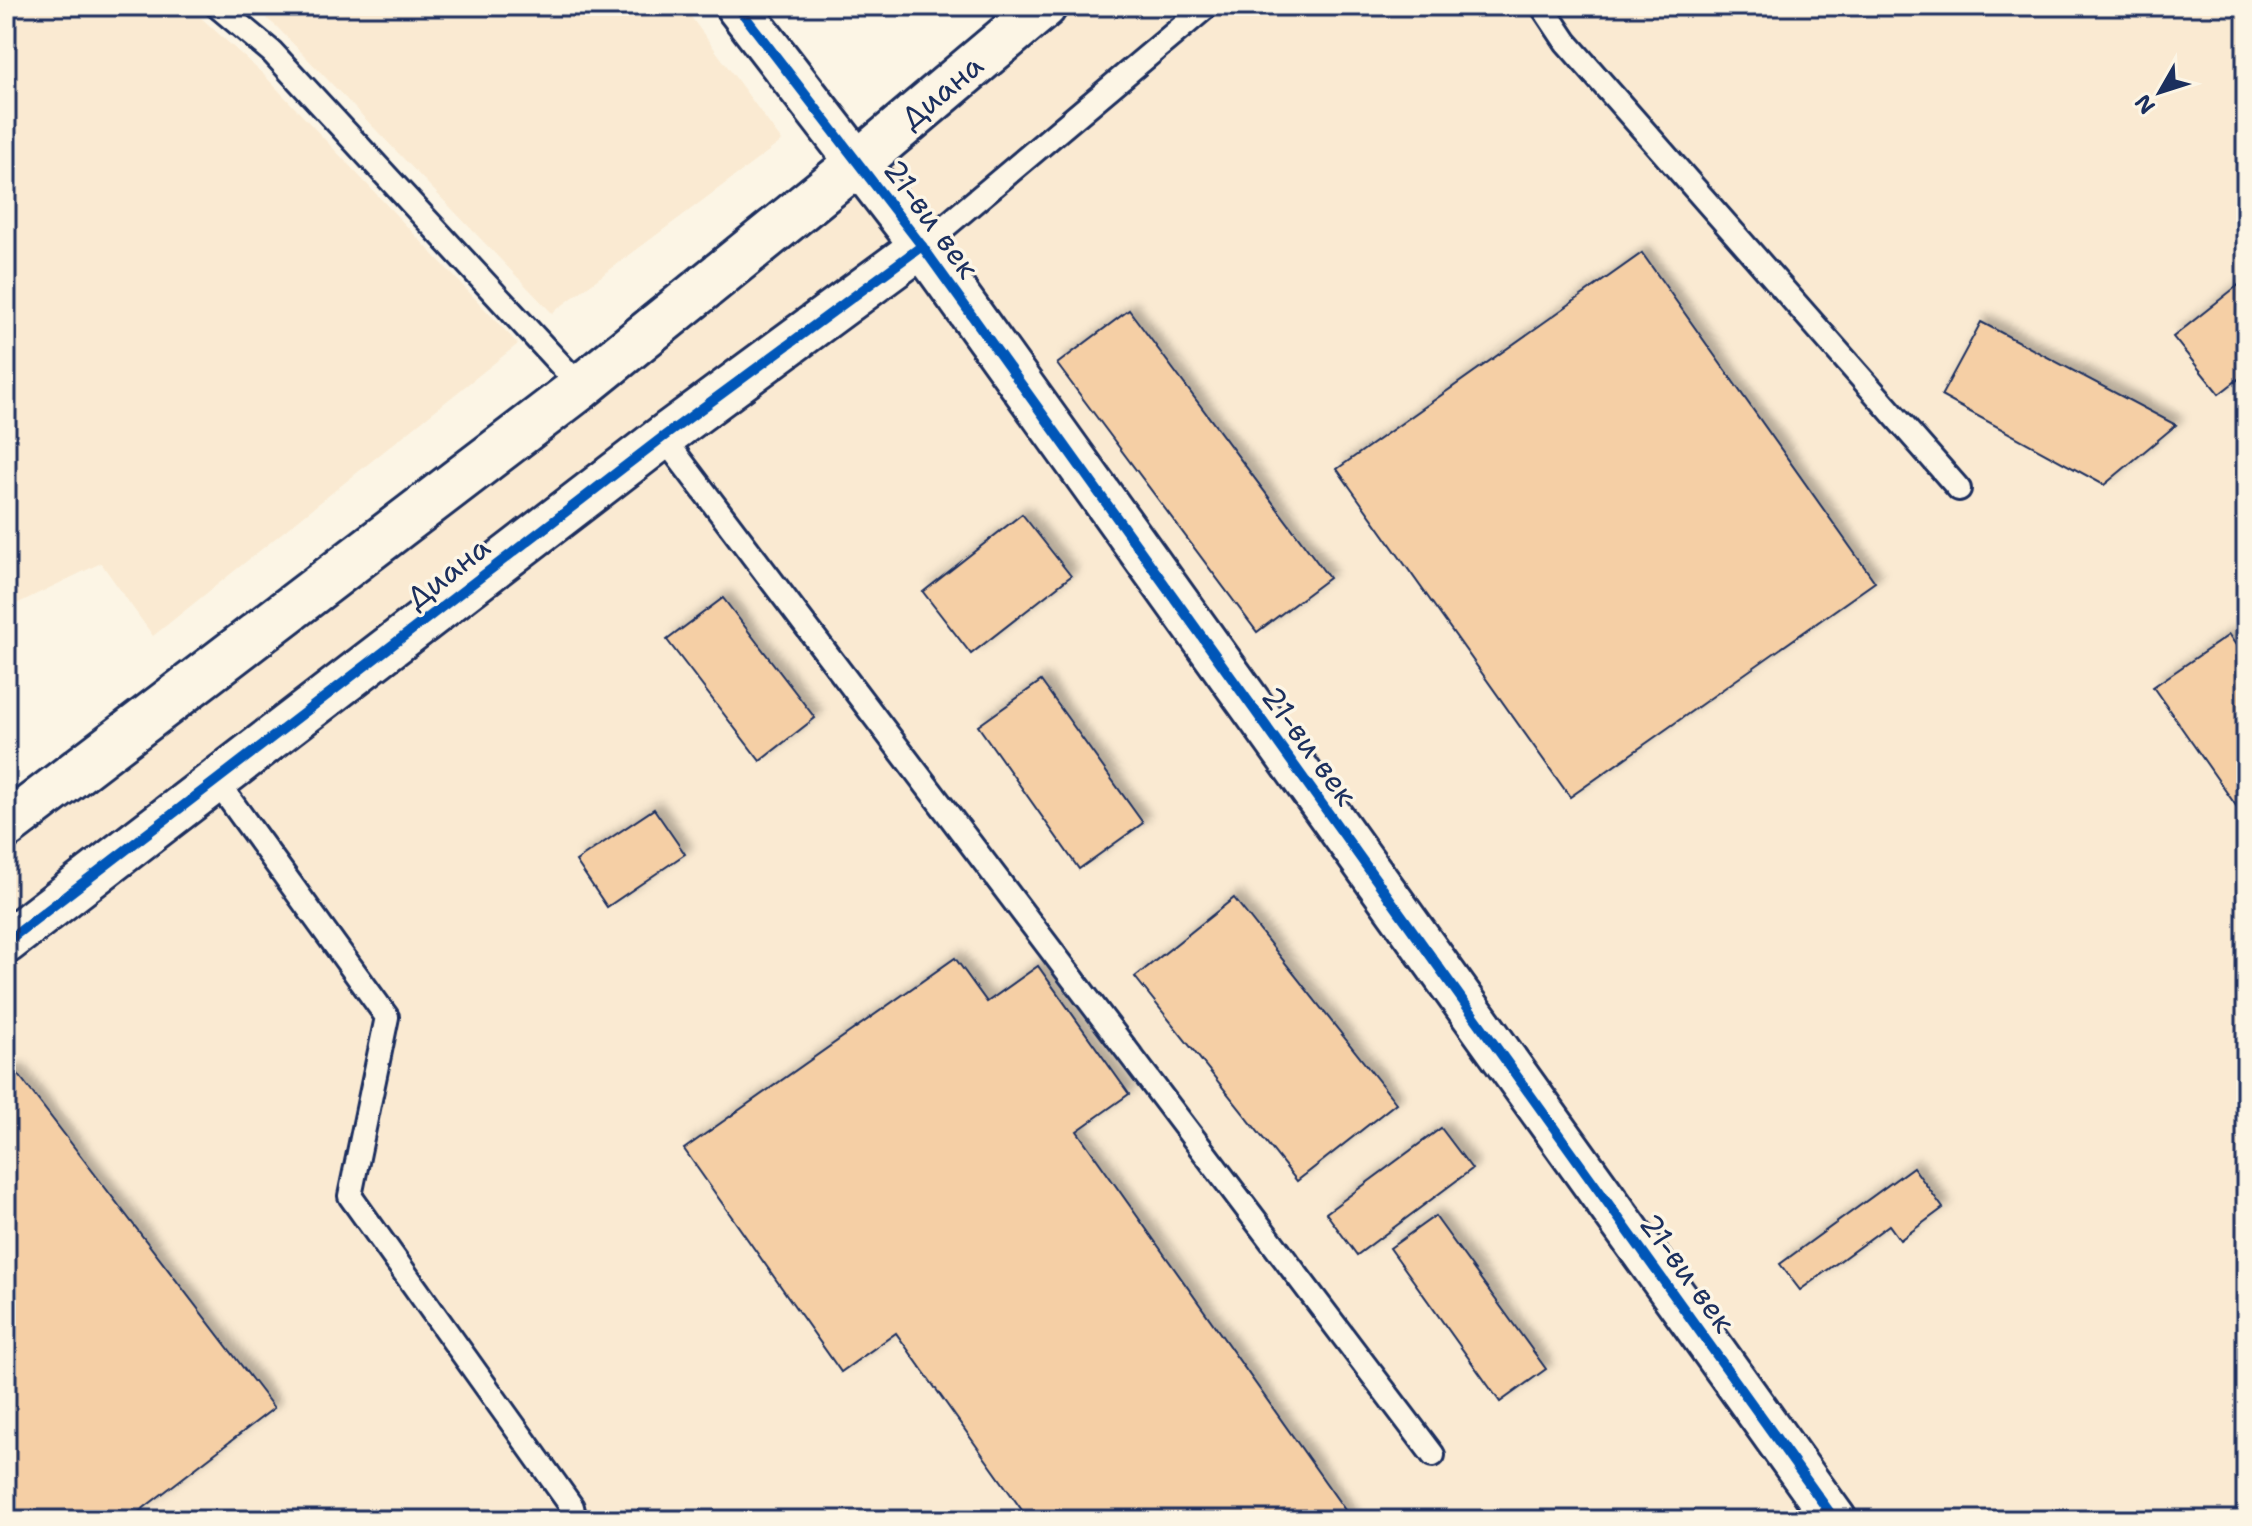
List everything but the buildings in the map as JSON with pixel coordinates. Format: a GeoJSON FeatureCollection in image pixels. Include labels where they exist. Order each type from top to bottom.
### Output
{"type":"FeatureCollection","features":[{"type":"Feature","properties":{"kind":"main road","name":"Диана"},"geometry":{"type":"LineString","coordinates":[[6,826],[581,387],[859,162],[1044,6]]}},
{"type":"Feature","properties":{"kind":"street","name":"21-ви век"},"geometry":{"type":"LineString","coordinates":[[737,6],[922,246],[1835,1520]]}},
{"type":"Feature","properties":{"kind":"street","name":"Диана"},"geometry":{"type":"LineString","coordinates":[[6,942],[663,437],[922,246]]}},
{"type":"Feature","properties":{"kind":"lane"},"geometry":{"type":"LineString","coordinates":[[217,6],[272,52],[581,387]]}},
{"type":"Feature","properties":{"kind":"lane"},"geometry":{"type":"LineString","coordinates":[[922,246],[1207,6]]}},
{"type":"Feature","properties":{"kind":"lane"},"geometry":{"type":"LineString","coordinates":[[1542,6],[1566,42],[1959,489]]}},
{"type":"Feature","properties":{"kind":"lane"},"geometry":{"type":"LineString","coordinates":[[663,437],[1433,1455]]}},
{"type":"Feature","properties":{"kind":"lane"},"geometry":{"type":"LineString","coordinates":[[217,782],[387,1017],[350,1196],[572,1507],[575,1520]]}},
{"type":"Feature","properties":{"kind":"shaded area"},"geometry":{"type":"Polygon","coordinates":[[[6,6],[188,6],[263,74],[518,344],[153,636],[101,563],[6,609],[6,6]]]}},
{"type":"Feature","properties":{"kind":"shaded area"},"geometry":{"type":"Polygon","coordinates":[[[252,6],[683,6],[782,141],[552,313],[277,27],[252,6]]]}},
{"type":"Feature","properties":{"kind":"shaded area"},"geometry":{"type":"Polygon","coordinates":[[[1044,6],[2246,6],[2246,1520],[6,1520],[6,826],[1044,6]]]}},
{"type":"Feature","properties":{"kind":"cycle path"},"geometry":{"type":"LineString","coordinates":[[737,6],[922,246],[1835,1520]]}},
{"type":"Feature","properties":{"kind":"cycle path"},"geometry":{"type":"LineString","coordinates":[[6,942],[663,437],[922,246]]}}]}
